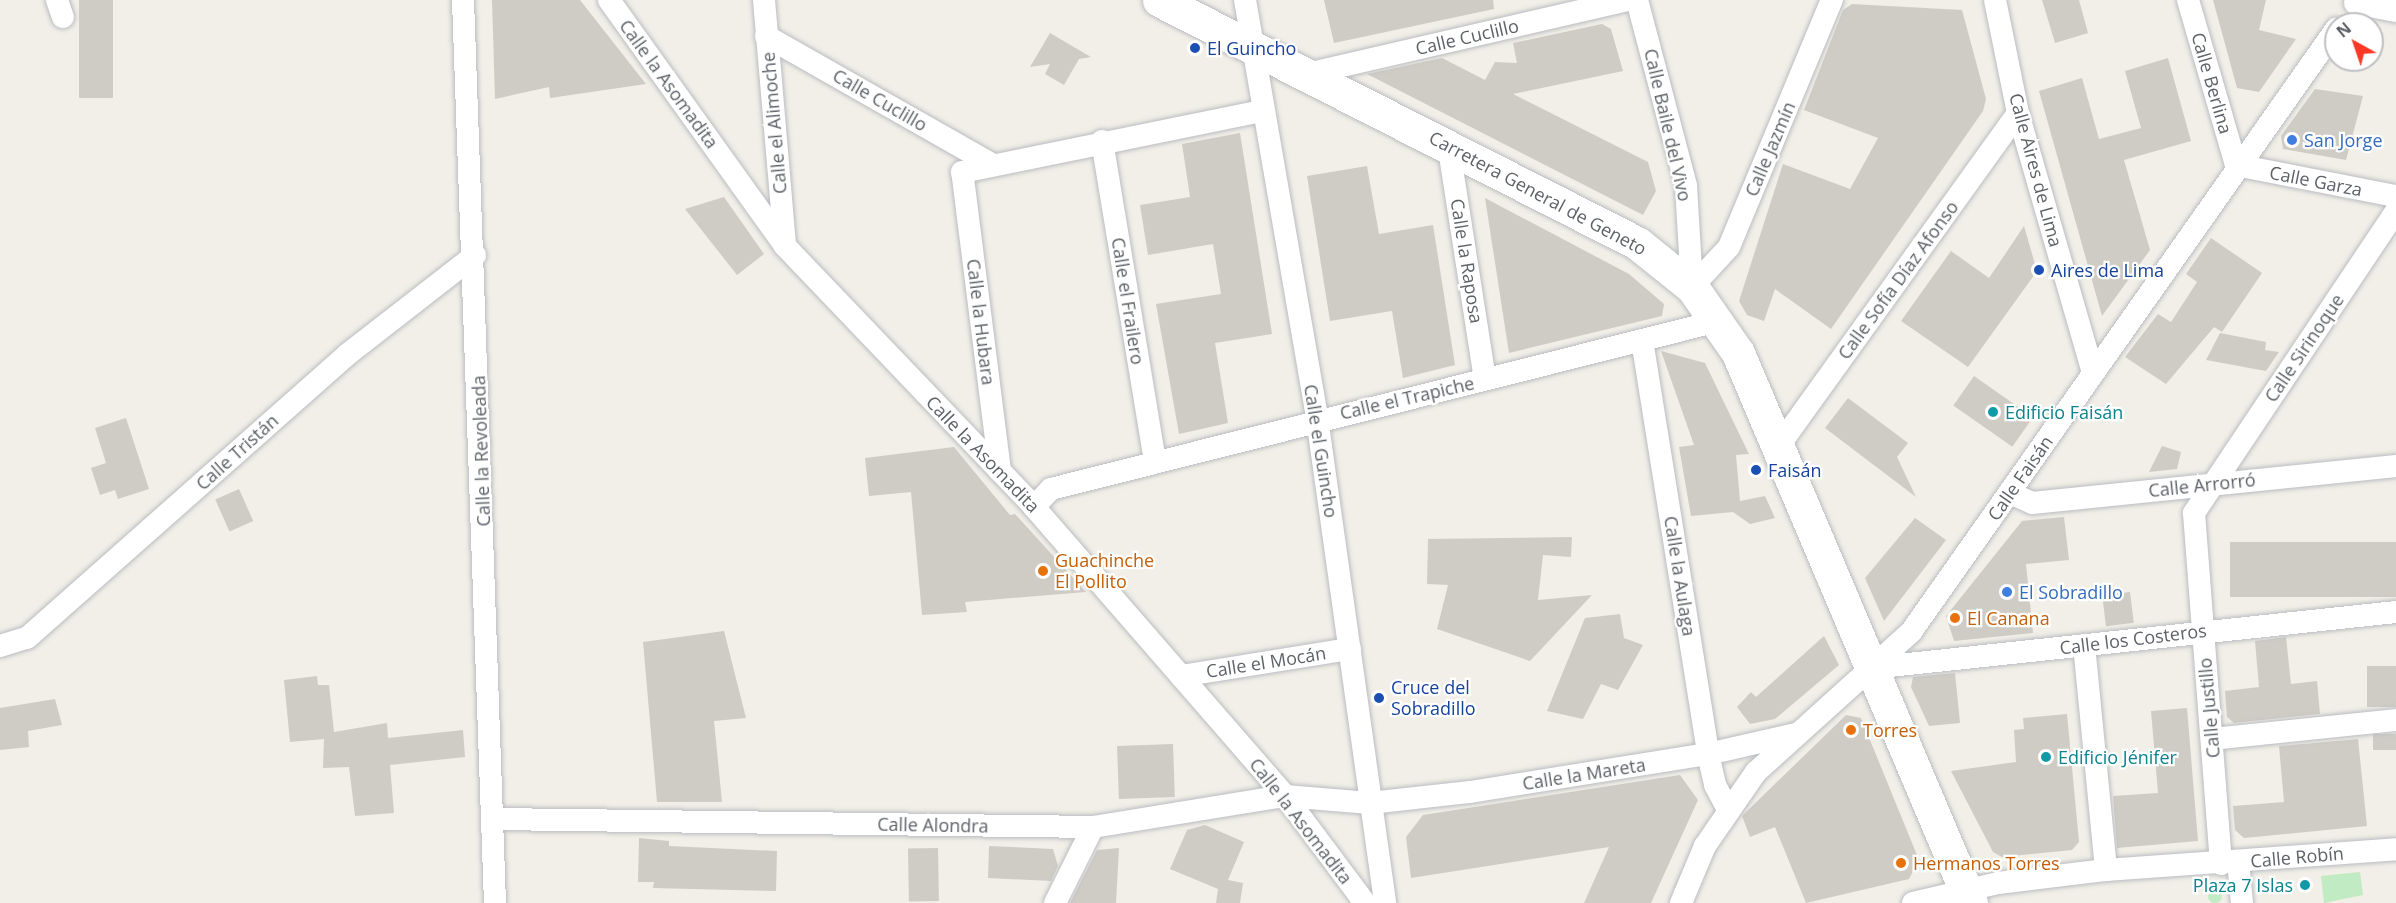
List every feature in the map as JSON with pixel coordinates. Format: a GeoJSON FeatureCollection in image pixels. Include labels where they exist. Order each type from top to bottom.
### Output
{"type":"FeatureCollection","features":[{"type":"Feature","properties":{"kind":"main road","name":"Carretera General de Geneto"},"geometry":{"type":"LineString","coordinates":[[1159,0],[1253,49],[1448,143],[1637,243],[1692,287],[1718,321],[1778,447],[1968,897]]}},
{"type":"Feature","properties":{"kind":"street","name":"Calle la Revoleada"},"geometry":{"type":"LineString","coordinates":[[463,0],[475,255],[495,903]]}},
{"type":"Feature","properties":{"kind":"street","name":"Calle la Asomadita"},"geometry":{"type":"LineString","coordinates":[[609,0],[785,246],[1034,507],[1286,796],[1365,903]]}},
{"type":"Feature","properties":{"kind":"street","name":"Calle el Alimoche"},"geometry":{"type":"LineString","coordinates":[[764,0],[785,246]]}},
{"type":"Feature","properties":{"kind":"street","name":"Calle el Guincho"},"geometry":{"type":"LineString","coordinates":[[1245,0],[1262,111],[1317,418],[1385,903]]}},
{"type":"Feature","properties":{"kind":"street","name":"Calle Cuclillo"},"geometry":{"type":"LineString","coordinates":[[1307,74],[1627,0]]}},
{"type":"Feature","properties":{"kind":"street","name":"Calle Baile del Vivo"},"geometry":{"type":"LineString","coordinates":[[1637,0],[1686,186],[1692,287]]}},
{"type":"Feature","properties":{"kind":"street","name":"Calle Jazmín"},"geometry":{"type":"LineString","coordinates":[[1692,287],[1729,247],[1832,0]]}},
{"type":"Feature","properties":{"kind":"street","name":"Calle Aires de Lima"},"geometry":{"type":"LineString","coordinates":[[1995,0],[2018,114],[2093,372]]}},
{"type":"Feature","properties":{"kind":"street","name":"Calle Berlina"},"geometry":{"type":"LineString","coordinates":[[2188,0],[2236,165]]}},
{"type":"Feature","properties":{"kind":"street"},"geometry":{"type":"LineString","coordinates":[[2356,1],[2396,11]]}},
{"type":"Feature","properties":{"kind":"street","name":"Calle Cuclillo"},"geometry":{"type":"LineString","coordinates":[[766,36],[993,165]]}},
{"type":"Feature","properties":{"kind":"street","name":"Calle Faisán"},"geometry":{"type":"LineString","coordinates":[[1681,903],[1728,809],[1796,734],[1911,632],[2010,493],[2236,165],[2324,45]]}},
{"type":"Feature","properties":{"kind":"street"},"geometry":{"type":"LineString","coordinates":[[993,165],[1102,141],[1262,111]]}},
{"type":"Feature","properties":{"kind":"street","name":"Calle Sofía Díaz Afonso"},"geometry":{"type":"LineString","coordinates":[[1778,447],[2018,114]]}},
{"type":"Feature","properties":{"kind":"street","name":"Calle el Frailero"},"geometry":{"type":"LineString","coordinates":[[1102,141],[1155,462]]}},
{"type":"Feature","properties":{"kind":"street","name":"Calle la Raposa"},"geometry":{"type":"LineString","coordinates":[[1448,143],[1485,380]]}},
{"type":"Feature","properties":{"kind":"street","name":"Calle la Hubara"},"geometry":{"type":"LineString","coordinates":[[993,165],[962,172],[1000,471]]}},
{"type":"Feature","properties":{"kind":"street","name":"Calle Garza"},"geometry":{"type":"LineString","coordinates":[[2236,165],[2396,196]]}},
{"type":"Feature","properties":{"kind":"street","name":"Calle Sirinoque"},"geometry":{"type":"LineString","coordinates":[[2211,485],[2396,211]]}},
{"type":"Feature","properties":{"kind":"street","name":"Calle Tristán"},"geometry":{"type":"LineString","coordinates":[[0,646],[27,638],[348,354],[475,255]]}},
{"type":"Feature","properties":{"kind":"street","name":"Calle el Trapiche"},"geometry":{"type":"LineString","coordinates":[[1034,507],[1051,489],[1317,418],[1485,380],[1718,321]]}},
{"type":"Feature","properties":{"kind":"street","name":"Calle la Aulaga"},"geometry":{"type":"LineString","coordinates":[[1642,340],[1708,754],[1714,785],[1728,809]]}},
{"type":"Feature","properties":{"kind":"street","name":"Calle Arrorró"},"geometry":{"type":"LineString","coordinates":[[2010,493],[2032,503],[2396,466]]}},
{"type":"Feature","properties":{"kind":"street","name":"Calle Justillo"},"geometry":{"type":"LineString","coordinates":[[2211,485],[2194,513],[2202,631],[2212,739],[2230,863],[2242,903]]}},
{"type":"Feature","properties":{"kind":"street","name":"Calle los Costeros"},"geometry":{"type":"LineString","coordinates":[[1871,668],[2396,612]]}},
{"type":"Feature","properties":{"kind":"street"},"geometry":{"type":"LineString","coordinates":[[2084,645],[2106,870]]}},
{"type":"Feature","properties":{"kind":"street","name":"Calle el Mocán"},"geometry":{"type":"LineString","coordinates":[[1181,676],[1350,649]]}},
{"type":"Feature","properties":{"kind":"street"},"geometry":{"type":"LineString","coordinates":[[2212,739],[2396,720]]}},
{"type":"Feature","properties":{"kind":"street","name":"Calle la Mareta"},"geometry":{"type":"LineString","coordinates":[[1370,803],[1708,754],[1796,734]]}},
{"type":"Feature","properties":{"kind":"street","name":"Calle Alondra"},"geometry":{"type":"LineString","coordinates":[[493,819],[1093,827],[1286,796],[1370,803]]}},
{"type":"Feature","properties":{"kind":"street"},"geometry":{"type":"LineString","coordinates":[[1055,903],[1093,827]]}},
{"type":"Feature","properties":{"kind":"street","name":"Calle Robín"},"geometry":{"type":"LineString","coordinates":[[1913,903],[1968,897],[2106,870],[2230,863],[2396,849]]}},
{"type":"Feature","properties":{"kind":"green space"},"geometry":{"type":"Polygon","coordinates":[[[2360,872],[2363,895],[2324,903],[2321,876],[2360,872]]]}},
{"type":"Feature","properties":{"kind":"green space"},"geometry":{"type":"Polygon","coordinates":[[[2212,889],[2218,889],[2222,896],[2218,903],[2212,903],[2208,899],[2208,893],[2212,889]]]}},
{"type":"Feature","properties":{"kind":"building"},"geometry":{"type":"Polygon","coordinates":[[[79,0],[113,0],[113,98],[79,98],[79,0]]]}},
{"type":"Feature","properties":{"kind":"building"},"geometry":{"type":"Polygon","coordinates":[[[492,0],[580,0],[646,84],[550,98],[549,87],[495,99],[492,0]]]}},
{"type":"Feature","properties":{"kind":"building"},"geometry":{"type":"Polygon","coordinates":[[[1324,0],[1493,0],[1494,9],[1334,43],[1324,0]]]}},
{"type":"Feature","properties":{"kind":"building"},"geometry":{"type":"Polygon","coordinates":[[[2042,0],[2079,0],[2088,33],[2055,43],[2042,0]]]}},
{"type":"Feature","properties":{"kind":"building"},"geometry":{"type":"Polygon","coordinates":[[[2213,0],[2266,0],[2259,30],[2296,39],[2259,92],[2237,88],[2213,0]]]}},
{"type":"Feature","properties":{"kind":"building"},"geometry":{"type":"Polygon","coordinates":[[[1852,4],[1962,10],[1986,99],[1983,111],[1831,329],[1775,289],[1764,321],[1747,315],[1739,301],[1783,164],[1850,189],[1878,138],[1804,110],[1843,10],[1852,4]]]}},
{"type":"Feature","properties":{"kind":"building"},"geometry":{"type":"Polygon","coordinates":[[[1602,24],[1611,29],[1623,71],[1513,94],[1648,162],[1656,191],[1643,215],[1367,74],[1442,58],[1485,80],[1495,62],[1517,63],[1513,43],[1602,24]]]}},
{"type":"Feature","properties":{"kind":"building"},"geometry":{"type":"Polygon","coordinates":[[[1050,33],[1091,57],[1079,59],[1064,85],[1045,74],[1050,64],[1030,67],[1050,33]]]}},
{"type":"Feature","properties":{"kind":"building"},"geometry":{"type":"Polygon","coordinates":[[[2168,58],[2191,141],[2124,160],[2150,250],[2102,316],[2039,91],[2082,78],[2099,139],[2141,128],[2125,71],[2168,58]]]}},
{"type":"Feature","properties":{"kind":"building"},"geometry":{"type":"Polygon","coordinates":[[[2315,89],[2363,96],[2346,160],[2283,149],[2281,136],[2315,89]]]}},
{"type":"Feature","properties":{"kind":"building"},"geometry":{"type":"Polygon","coordinates":[[[1240,133],[1272,334],[1215,343],[1228,423],[1179,434],[1156,304],[1221,294],[1213,244],[1148,255],[1140,205],[1190,197],[1182,144],[1240,133]]]}},
{"type":"Feature","properties":{"kind":"building"},"geometry":{"type":"Polygon","coordinates":[[[1367,166],[1379,234],[1433,225],[1455,365],[1403,378],[1392,311],[1330,321],[1307,176],[1367,166]]]}},
{"type":"Feature","properties":{"kind":"building"},"geometry":{"type":"Polygon","coordinates":[[[724,197],[764,254],[737,275],[685,209],[724,197]]]}},
{"type":"Feature","properties":{"kind":"building"},"geometry":{"type":"Polygon","coordinates":[[[1485,198],[1629,274],[1664,304],[1662,316],[1509,353],[1485,198]]]}},
{"type":"Feature","properties":{"kind":"building"},"geometry":{"type":"Polygon","coordinates":[[[2024,226],[2037,271],[1968,367],[1901,321],[1951,251],[1989,278],[2024,226]]]}},
{"type":"Feature","properties":{"kind":"building"},"geometry":{"type":"Polygon","coordinates":[[[2211,238],[2262,273],[2222,332],[2214,327],[2166,384],[2125,357],[2158,314],[2171,322],[2197,282],[2186,274],[2211,238]]]}},
{"type":"Feature","properties":{"kind":"building"},"geometry":{"type":"Polygon","coordinates":[[[2220,333],[2266,342],[2265,350],[2279,352],[2266,371],[2206,360],[2220,333]]]}},
{"type":"Feature","properties":{"kind":"building"},"geometry":{"type":"Polygon","coordinates":[[[1661,351],[1705,363],[1749,454],[1736,455],[1740,501],[1765,496],[1775,518],[1750,524],[1733,512],[1691,516],[1679,447],[1694,445],[1661,351]]]}},
{"type":"Feature","properties":{"kind":"building","name":"Edificio Faisán"},"geometry":{"type":"Polygon","coordinates":[[[1974,376],[2033,417],[2012,447],[1953,405],[1974,376]]]}},
{"type":"Feature","properties":{"kind":"building"},"geometry":{"type":"Polygon","coordinates":[[[1848,398],[1908,443],[1897,457],[1916,497],[1825,428],[1848,398]]]}},
{"type":"Feature","properties":{"kind":"building"},"geometry":{"type":"Polygon","coordinates":[[[126,418],[149,489],[118,499],[115,490],[100,495],[91,468],[106,463],[95,428],[126,418]]]}},
{"type":"Feature","properties":{"kind":"building"},"geometry":{"type":"Polygon","coordinates":[[[2162,446],[2181,452],[2177,469],[2149,472],[2162,446]]]}},
{"type":"Feature","properties":{"kind":"building"},"geometry":{"type":"Polygon","coordinates":[[[954,447],[1010,515],[1015,514],[1086,592],[965,602],[967,612],[922,615],[911,492],[869,496],[865,458],[954,447]]]}},
{"type":"Feature","properties":{"kind":"building"},"geometry":{"type":"Polygon","coordinates":[[[239,489],[253,521],[229,532],[215,500],[239,489]]]}},
{"type":"Feature","properties":{"kind":"building"},"geometry":{"type":"Polygon","coordinates":[[[2064,517],[2069,560],[2026,564],[2033,633],[1954,641],[1946,616],[2022,521],[2064,517]]]}},
{"type":"Feature","properties":{"kind":"building"},"geometry":{"type":"Polygon","coordinates":[[[1915,518],[1946,540],[1884,621],[1865,578],[1915,518]]]}},
{"type":"Feature","properties":{"kind":"building"},"geometry":{"type":"Polygon","coordinates":[[[1572,537],[1571,557],[1543,555],[1538,600],[1592,595],[1530,661],[1437,629],[1448,585],[1427,584],[1428,539],[1572,537]]]}},
{"type":"Feature","properties":{"kind":"building"},"geometry":{"type":"Polygon","coordinates":[[[2230,542],[2396,542],[2396,597],[2230,597],[2230,542]]]}},
{"type":"Feature","properties":{"kind":"building"},"geometry":{"type":"Polygon","coordinates":[[[2130,592],[2134,623],[2106,626],[2102,595],[2130,592]]]}},
{"type":"Feature","properties":{"kind":"building"},"geometry":{"type":"Polygon","coordinates":[[[1620,614],[1624,638],[1643,645],[1618,690],[1601,684],[1583,719],[1547,711],[1585,618],[1620,614]]]}},
{"type":"Feature","properties":{"kind":"building"},"geometry":{"type":"Polygon","coordinates":[[[724,631],[746,718],[714,721],[722,802],[657,802],[643,642],[724,631]]]}},
{"type":"Feature","properties":{"kind":"building"},"geometry":{"type":"Polygon","coordinates":[[[1824,636],[1839,665],[1775,719],[1750,724],[1737,707],[1751,692],[1756,697],[1824,636]]]}},
{"type":"Feature","properties":{"kind":"building"},"geometry":{"type":"Polygon","coordinates":[[[2286,637],[2291,684],[2317,681],[2320,714],[2234,723],[2227,717],[2225,691],[2259,687],[2255,641],[2286,637]]]}},
{"type":"Feature","properties":{"kind":"building"},"geometry":{"type":"Polygon","coordinates":[[[2367,666],[2396,666],[2396,707],[2367,707],[2367,666]]]}},
{"type":"Feature","properties":{"kind":"building"},"geometry":{"type":"Polygon","coordinates":[[[1955,673],[1960,723],[1929,726],[1911,687],[1913,677],[1955,673]]]}},
{"type":"Feature","properties":{"kind":"building"},"geometry":{"type":"Polygon","coordinates":[[[317,676],[318,685],[329,685],[334,732],[387,723],[388,738],[463,730],[465,757],[390,765],[394,813],[355,816],[349,767],[323,768],[324,739],[290,742],[284,680],[317,676]]]}},
{"type":"Feature","properties":{"kind":"building"},"geometry":{"type":"Polygon","coordinates":[[[55,699],[62,725],[28,731],[29,747],[0,750],[0,708],[55,699]]]}},
{"type":"Feature","properties":{"kind":"building"},"geometry":{"type":"Polygon","coordinates":[[[2187,708],[2198,841],[2117,848],[2113,796],[2158,793],[2151,711],[2187,708]]]}},
{"type":"Feature","properties":{"kind":"building"},"geometry":{"type":"Polygon","coordinates":[[[2067,714],[2079,842],[2072,850],[2002,857],[1993,852],[1951,771],[2016,762],[2014,730],[2024,729],[2023,718],[2067,714]]]}},
{"type":"Feature","properties":{"kind":"building"},"geometry":{"type":"Polygon","coordinates":[[[1846,715],[1861,718],[1919,860],[1909,879],[1806,903],[1775,827],[1750,837],[1742,816],[1846,715]]]}},
{"type":"Feature","properties":{"kind":"building"},"geometry":{"type":"Polygon","coordinates":[[[2373,734],[2396,734],[2396,750],[2373,750],[2373,734]]]}},
{"type":"Feature","properties":{"kind":"building"},"geometry":{"type":"Polygon","coordinates":[[[2358,739],[2367,826],[2244,838],[2235,830],[2233,806],[2284,802],[2279,746],[2358,739]]]}},
{"type":"Feature","properties":{"kind":"building"},"geometry":{"type":"Polygon","coordinates":[[[1173,744],[1175,797],[1119,799],[1117,746],[1173,744]]]}},
{"type":"Feature","properties":{"kind":"building"},"geometry":{"type":"Polygon","coordinates":[[[1680,775],[1698,800],[1651,903],[1584,903],[1609,847],[1411,878],[1406,837],[1423,815],[1680,775]]]}},
{"type":"Feature","properties":{"kind":"building"},"geometry":{"type":"Polygon","coordinates":[[[1205,825],[1244,842],[1228,880],[1243,883],[1240,903],[1216,903],[1218,889],[1170,869],[1187,830],[1205,825]]]}},
{"type":"Feature","properties":{"kind":"building"},"geometry":{"type":"Polygon","coordinates":[[[639,838],[669,841],[669,846],[777,851],[776,891],[653,888],[654,882],[638,882],[639,838]]]}},
{"type":"Feature","properties":{"kind":"building"},"geometry":{"type":"Polygon","coordinates":[[[989,846],[1053,849],[1058,866],[1051,881],[988,878],[989,846]]]}},
{"type":"Feature","properties":{"kind":"building"},"geometry":{"type":"Polygon","coordinates":[[[938,848],[939,901],[909,902],[908,849],[938,848]]]}},
{"type":"Feature","properties":{"kind":"building"},"geometry":{"type":"Polygon","coordinates":[[[1119,848],[1116,903],[1070,903],[1097,850],[1119,848]]]}},
{"type":"Feature","properties":{"kind":"place","name":"El Guincho"},"geometry":{"type":"Point","coordinates":[1195,48]}},
{"type":"Feature","properties":{"kind":"place","name":"San Jorge"},"geometry":{"type":"Point","coordinates":[2292,140]}},
{"type":"Feature","properties":{"kind":"place","name":"Aires de Lima"},"geometry":{"type":"Point","coordinates":[2039,270]}},
{"type":"Feature","properties":{"kind":"place","name":"Edificio Faisán"},"geometry":{"type":"Point","coordinates":[1993,412]}},
{"type":"Feature","properties":{"kind":"place","name":"Faisán"},"geometry":{"type":"Point","coordinates":[1756,470]}},
{"type":"Feature","properties":{"kind":"place","name":"Guachinche El Pollito"},"geometry":{"type":"Point","coordinates":[1043,571]}},
{"type":"Feature","properties":{"kind":"place","name":"El Sobradillo"},"geometry":{"type":"Point","coordinates":[2007,592]}},
{"type":"Feature","properties":{"kind":"place","name":"El Canana"},"geometry":{"type":"Point","coordinates":[1955,618]}},
{"type":"Feature","properties":{"kind":"place","name":"Cruce del Sobradillo"},"geometry":{"type":"Point","coordinates":[1379,698]}},
{"type":"Feature","properties":{"kind":"place","name":"Torres"},"geometry":{"type":"Point","coordinates":[1851,730]}},
{"type":"Feature","properties":{"kind":"place","name":"Edificio Jénifer"},"geometry":{"type":"Point","coordinates":[2046,757]}},
{"type":"Feature","properties":{"kind":"place","name":"Hermanos Torres"},"geometry":{"type":"Point","coordinates":[1901,863]}},
{"type":"Feature","properties":{"kind":"place","name":"Plaza 7 Islas"},"geometry":{"type":"Point","coordinates":[2305,885]}}]}
